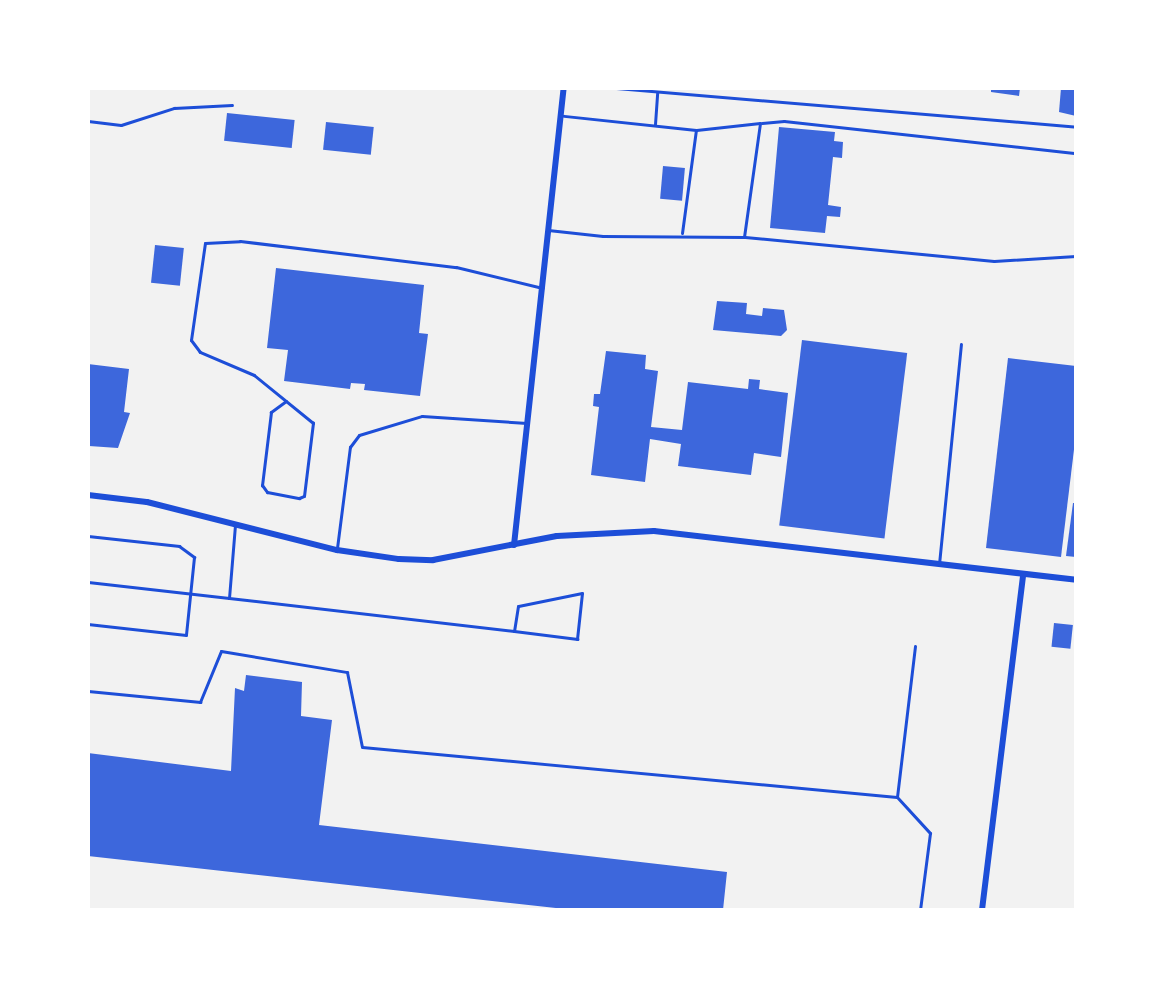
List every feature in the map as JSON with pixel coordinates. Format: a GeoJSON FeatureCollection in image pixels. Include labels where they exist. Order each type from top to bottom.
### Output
{"type":"FeatureCollection","features":[{"type":"Feature","properties":{"kind":"street"},"geometry":{"type":"LineString","coordinates":[[514,545],[564,88]]}},
{"type":"Feature","properties":{"kind":"street"},"geometry":{"type":"LineString","coordinates":[[88,495],[147,502],[337,550],[433,560],[587,533],[654,531],[1076,580]]}},
{"type":"Feature","properties":{"kind":"street"},"geometry":{"type":"LineString","coordinates":[[982,910],[1023,574]]}},
{"type":"Feature","properties":{"kind":"lane"},"geometry":{"type":"LineString","coordinates":[[616,88],[1076,127]]}},
{"type":"Feature","properties":{"kind":"lane"},"geometry":{"type":"LineString","coordinates":[[655,126],[657,92]]}},
{"type":"Feature","properties":{"kind":"lane"},"geometry":{"type":"LineString","coordinates":[[88,121],[121,125],[174,108],[232,105]]}},
{"type":"Feature","properties":{"kind":"lane"},"geometry":{"type":"LineString","coordinates":[[561,116],[696,130],[784,121],[1076,153]]}},
{"type":"Feature","properties":{"kind":"lane"},"geometry":{"type":"LineString","coordinates":[[744,237],[760,123]]}},
{"type":"Feature","properties":{"kind":"lane"},"geometry":{"type":"LineString","coordinates":[[682,233],[696,130]]}},
{"type":"Feature","properties":{"kind":"lane"},"geometry":{"type":"LineString","coordinates":[[548,230],[603,236],[682,233],[744,237],[994,261],[1076,256]]}},
{"type":"Feature","properties":{"kind":"lane"},"geometry":{"type":"LineString","coordinates":[[286,401],[271,412],[262,485],[267,492],[299,498],[304,496],[313,423],[286,401],[254,375],[200,352],[191,340],[205,243],[240,241],[456,267],[542,288]]}},
{"type":"Feature","properties":{"kind":"lane"},"geometry":{"type":"LineString","coordinates":[[939,564],[961,344]]}},
{"type":"Feature","properties":{"kind":"lane"},"geometry":{"type":"LineString","coordinates":[[337,550],[350,447],[359,435],[422,416],[527,423]]}},
{"type":"Feature","properties":{"kind":"lane"},"geometry":{"type":"LineString","coordinates":[[229,598],[235,525]]}},
{"type":"Feature","properties":{"kind":"lane"},"geometry":{"type":"LineString","coordinates":[[88,536],[179,546],[194,557],[186,635],[88,624]]}},
{"type":"Feature","properties":{"kind":"lane"},"geometry":{"type":"LineString","coordinates":[[88,582],[577,639],[582,593],[518,606],[514,631]]}},
{"type":"Feature","properties":{"kind":"lane"},"geometry":{"type":"LineString","coordinates":[[897,797],[915,646]]}},
{"type":"Feature","properties":{"kind":"lane"},"geometry":{"type":"LineString","coordinates":[[88,691],[200,702],[221,651],[347,672],[362,747],[897,797],[930,833],[920,910]]}},
{"type":"Feature","properties":{"kind":"building"},"geometry":{"type":"Polygon","coordinates":[[[991,88],[1020,88],[1019,96],[991,92],[991,88]]]}},
{"type":"Feature","properties":{"kind":"building"},"geometry":{"type":"Polygon","coordinates":[[[1061,88],[1076,88],[1076,116],[1059,112],[1061,88]]]}},
{"type":"Feature","properties":{"kind":"building"},"geometry":{"type":"Polygon","coordinates":[[[227,113],[295,120],[292,148],[224,141],[227,113]]]}},
{"type":"Feature","properties":{"kind":"building"},"geometry":{"type":"Polygon","coordinates":[[[326,122],[374,127],[371,155],[323,150],[326,122]]]}},
{"type":"Feature","properties":{"kind":"building"},"geometry":{"type":"Polygon","coordinates":[[[779,127],[835,132],[834,141],[843,142],[842,158],[833,157],[828,205],[841,207],[840,217],[827,216],[825,233],[770,228],[779,127]]]}},
{"type":"Feature","properties":{"kind":"building"},"geometry":{"type":"Polygon","coordinates":[[[663,166],[685,168],[682,201],[660,199],[663,166]]]}},
{"type":"Feature","properties":{"kind":"building"},"geometry":{"type":"Polygon","coordinates":[[[155,245],[184,248],[180,286],[151,283],[155,245]]]}},
{"type":"Feature","properties":{"kind":"building"},"geometry":{"type":"Polygon","coordinates":[[[276,268],[424,285],[419,333],[428,334],[420,396],[364,390],[365,384],[351,383],[350,389],[284,381],[288,350],[267,348],[276,268]]]}},
{"type":"Feature","properties":{"kind":"building"},"geometry":{"type":"Polygon","coordinates":[[[717,301],[747,303],[746,314],[762,316],[763,308],[784,310],[787,330],[781,336],[713,330],[717,301]]]}},
{"type":"Feature","properties":{"kind":"building"},"geometry":{"type":"Polygon","coordinates":[[[802,340],[907,353],[884,539],[779,526],[802,340]]]}},
{"type":"Feature","properties":{"kind":"building"},"geometry":{"type":"Polygon","coordinates":[[[606,351],[646,355],[645,369],[658,371],[651,427],[682,430],[688,382],[748,389],[749,379],[760,380],[759,389],[788,393],[781,457],[754,453],[751,475],[678,466],[681,444],[650,439],[645,482],[591,475],[599,407],[593,406],[594,394],[600,394],[606,351]]]}},
{"type":"Feature","properties":{"kind":"building"},"geometry":{"type":"Polygon","coordinates":[[[1008,358],[1076,366],[1076,433],[1061,557],[986,548],[1008,358]]]}},
{"type":"Feature","properties":{"kind":"building"},"geometry":{"type":"Polygon","coordinates":[[[88,364],[129,369],[124,412],[130,413],[118,448],[89,446],[88,364]]]}},
{"type":"Feature","properties":{"kind":"building"},"geometry":{"type":"Polygon","coordinates":[[[1073,503],[1076,503],[1076,557],[1066,556],[1073,503]]]}},
{"type":"Feature","properties":{"kind":"building"},"geometry":{"type":"Polygon","coordinates":[[[1054,623],[1073,625],[1070,649],[1051,647],[1054,623]]]}},
{"type":"Feature","properties":{"kind":"building"},"geometry":{"type":"Polygon","coordinates":[[[246,675],[302,682],[301,716],[332,720],[319,825],[727,872],[723,910],[574,910],[88,856],[88,753],[231,771],[235,688],[244,691],[246,675]]]}}]}
